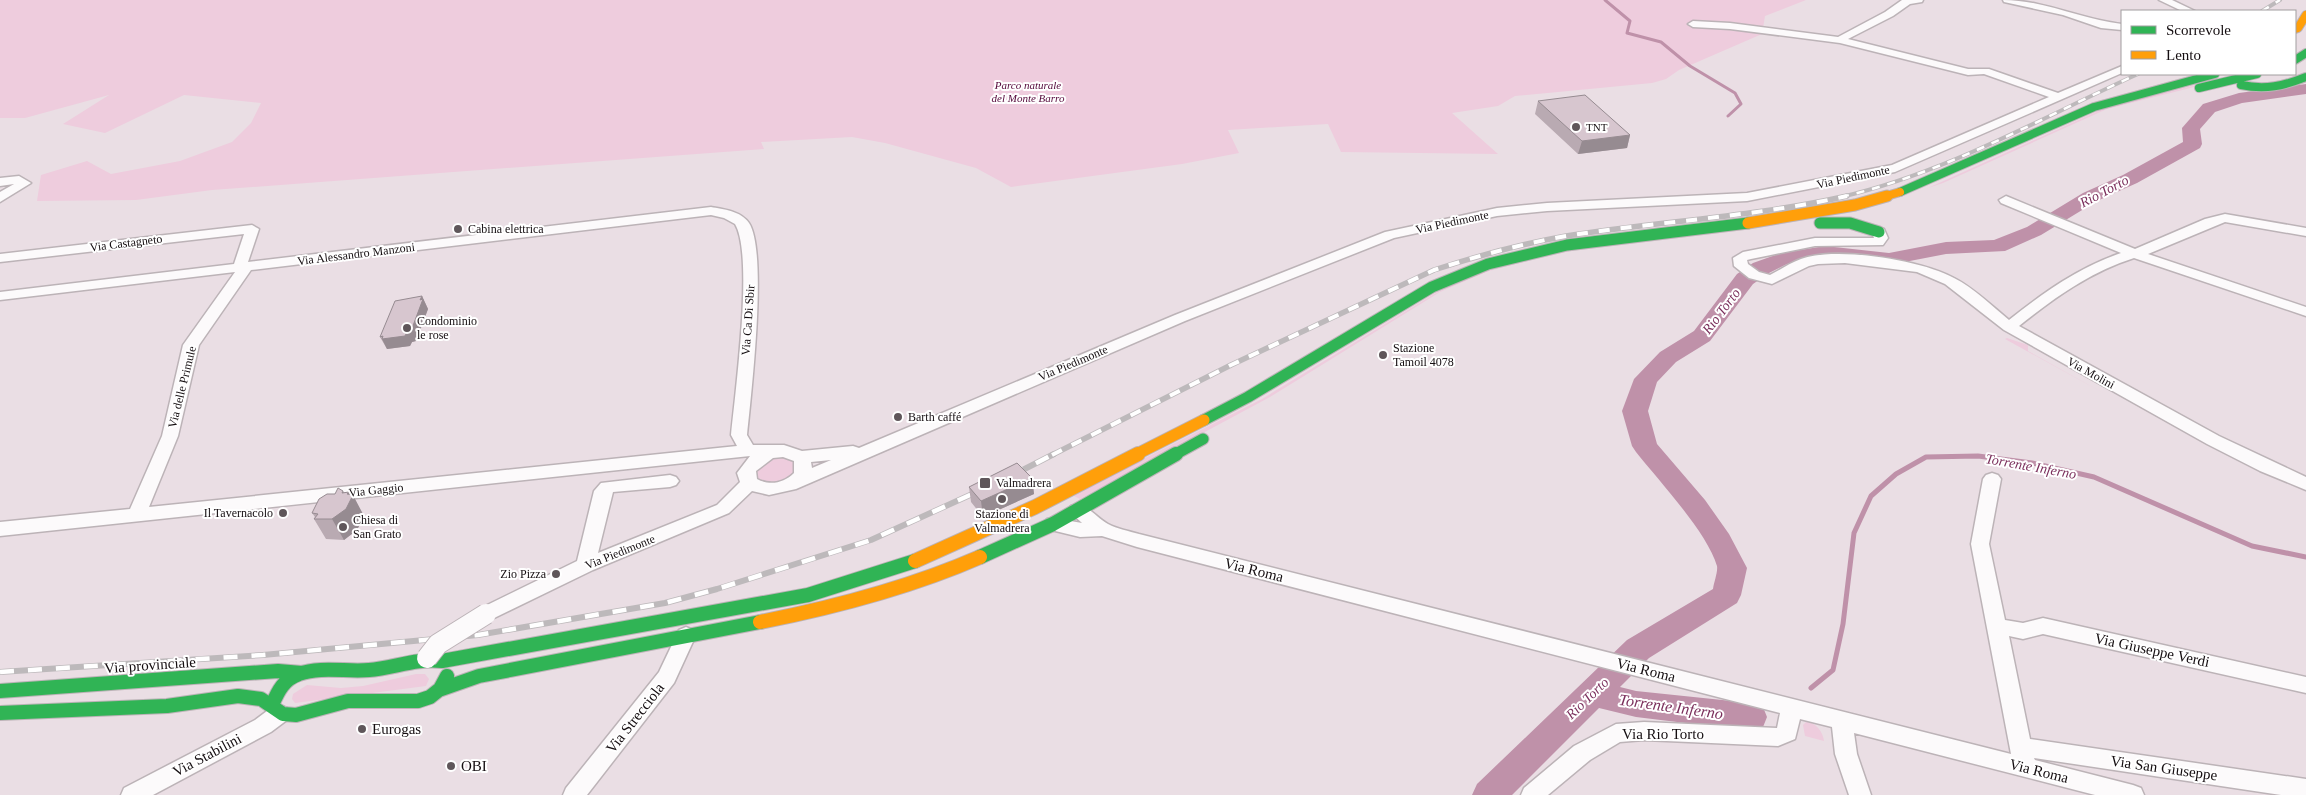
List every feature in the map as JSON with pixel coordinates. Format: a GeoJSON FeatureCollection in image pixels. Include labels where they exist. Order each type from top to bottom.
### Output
{"type":"FeatureCollection","features":[{"type":"Feature","properties":{"kind":"main road"},"geometry":{"type":"LineString","coordinates":[[2300,33],[2298,28],[2306,15]]}},
{"type":"Feature","properties":{"kind":"main road"},"geometry":{"type":"LineString","coordinates":[[275,709],[276,693],[281,687],[302,673],[321,669],[370,670],[808,595],[914,562],[1035,507],[1248,397],[1432,287],[1488,264],[1567,245],[1759,222],[1856,205],[1913,188],[2094,107],[2211,75]]}},
{"type":"Feature","properties":{"kind":"main road"},"geometry":{"type":"LineString","coordinates":[[2070,130],[2106,114],[2253,75]]}},
{"type":"Feature","properties":{"kind":"main road"},"geometry":{"type":"LineString","coordinates":[[2241,84],[2257,89],[2276,90],[2306,77]]}},
{"type":"Feature","properties":{"kind":"main road"},"geometry":{"type":"LineString","coordinates":[[1454,291],[1508,270],[1565,256],[1807,224],[1848,216],[1910,200]]}},
{"type":"Feature","properties":{"kind":"main road"},"geometry":{"type":"LineString","coordinates":[[1807,224],[1852,222],[1877,226]]}},
{"type":"Feature","properties":{"kind":"main road"},"geometry":{"type":"LineString","coordinates":[[0,713],[168,706],[227,696],[252,696],[292,716],[349,701],[368,700],[403,704],[430,697],[439,690],[479,676],[818,611],[943,574],[1053,524],[1210,436]]}},
{"type":"Feature","properties":{"kind":"main road"},"geometry":{"type":"LineString","coordinates":[[1059,494],[1076,510]]}},
{"type":"Feature","properties":{"kind":"main road"},"geometry":{"type":"LineString","coordinates":[[435,659],[448,666],[448,673],[439,690]]}},
{"type":"Feature","properties":{"kind":"main road","name":"Via provinciale"},"geometry":{"type":"LineString","coordinates":[[0,691],[278,671],[302,673]]}},
{"type":"Feature","properties":{"kind":"street"},"geometry":{"type":"LineString","coordinates":[[1840,40],[1844,36],[1889,14],[1907,1],[1918,0]]}},
{"type":"Feature","properties":{"kind":"street"},"geometry":{"type":"LineString","coordinates":[[2008,0],[2066,13],[2101,25],[2121,27]]}},
{"type":"Feature","properties":{"kind":"street"},"geometry":{"type":"LineString","coordinates":[[2164,0],[2188,10]]}},
{"type":"Feature","properties":{"kind":"street"},"geometry":{"type":"LineString","coordinates":[[1693,24],[1721,25],[1840,40],[1968,72],[1985,71],[2060,96]]}},
{"type":"Feature","properties":{"kind":"street","name":"Via Piedimonte"},"geometry":{"type":"LineString","coordinates":[[798,480],[1180,318],[1390,235],[1496,212],[1575,205],[1747,197],[1864,176],[1895,168],[2121,69]]}},
{"type":"Feature","properties":{"kind":"street"},"geometry":{"type":"LineString","coordinates":[[0,182],[19,180],[25,182],[0,198]]}},
{"type":"Feature","properties":{"kind":"street"},"geometry":{"type":"LineString","coordinates":[[2006,200],[2135,254],[2306,312]]}},
{"type":"Feature","properties":{"kind":"street","name":"Via Alessandro Manzoni"},"geometry":{"type":"LineString","coordinates":[[0,296],[711,211]]}},
{"type":"Feature","properties":{"kind":"street","name":"Via Ca Di Sbir"},"geometry":{"type":"LineString","coordinates":[[711,211],[734,218],[742,224],[746,231],[751,277],[740,435],[748,450]]}},
{"type":"Feature","properties":{"kind":"street"},"geometry":{"type":"LineString","coordinates":[[2009,327],[2056,290],[2111,261],[2135,254],[2225,218],[2306,232]]}},
{"type":"Feature","properties":{"kind":"street","name":"Via Molini"},"geometry":{"type":"LineString","coordinates":[[1877,226],[1881,238],[1878,242],[1846,244],[1815,242],[1748,255],[1740,258],[1741,266],[1761,278],[1772,280],[1805,262],[1818,260],[1845,259],[1904,265],[1921,269],[1950,282],[2009,327],[2213,440],[2266,467],[2306,484]]}},
{"type":"Feature","properties":{"kind":"street","name":"Via Castagneto"},"geometry":{"type":"LineString","coordinates":[[0,258],[252,229],[241,263],[245,268]]}},
{"type":"Feature","properties":{"kind":"street","name":"Via delle Primule"},"geometry":{"type":"LineString","coordinates":[[136,516],[170,436],[191,345],[245,268]]}},
{"type":"Feature","properties":{"kind":"street","name":"Via Gaggio"},"geometry":{"type":"LineString","coordinates":[[0,529],[748,450],[770,452]]}},
{"type":"Feature","properties":{"kind":"street","name":"Via Piedimonte"},"geometry":{"type":"LineString","coordinates":[[801,456],[867,450]]}},
{"type":"Feature","properties":{"kind":"street"},"geometry":{"type":"LineString","coordinates":[[721,453],[749,475],[769,489],[788,485],[798,480],[805,464],[801,456],[784,451],[770,452],[752,462],[749,475]]}},
{"type":"Feature","properties":{"kind":"street","name":"Via Piedimonte"},"geometry":{"type":"LineString","coordinates":[[486,614],[586,565],[660,536],[722,508],[736,498],[749,475]]}},
{"type":"Feature","properties":{"kind":"street"},"geometry":{"type":"LineString","coordinates":[[1992,479],[1980,544],[2024,757]]}},
{"type":"Feature","properties":{"kind":"street"},"geometry":{"type":"LineString","coordinates":[[586,565],[603,491],[606,487],[670,481]]}},
{"type":"Feature","properties":{"kind":"street","name":"Via Roma"},"geometry":{"type":"LineString","coordinates":[[1076,510],[1102,529],[1137,540],[1842,720],[2024,757],[2133,795]]}},
{"type":"Feature","properties":{"kind":"street","name":"Via Roma"},"geometry":{"type":"LineString","coordinates":[[1053,524],[1080,530],[1102,529]]}},
{"type":"Feature","properties":{"kind":"street"},"geometry":{"type":"LineString","coordinates":[[435,659],[438,644],[486,614]]}},
{"type":"Feature","properties":{"kind":"street","name":"Via Giuseppe Verdi"},"geometry":{"type":"LineString","coordinates":[[1997,626],[2023,631],[2042,626],[2152,649],[2306,685]]}},
{"type":"Feature","properties":{"kind":"street","name":"Via Strecciola"},"geometry":{"type":"LineString","coordinates":[[574,795],[667,677],[686,635]]}},
{"type":"Feature","properties":{"kind":"street","name":"Via Rio Torto"},"geometry":{"type":"LineString","coordinates":[[1532,795],[1582,753],[1616,732],[1644,731],[1778,737],[1787,732],[1792,707]]}},
{"type":"Feature","properties":{"kind":"street","name":"Via Stabilini"},"geometry":{"type":"LineString","coordinates":[[132,795],[263,726],[275,709]]}},
{"type":"Feature","properties":{"kind":"street"},"geometry":{"type":"LineString","coordinates":[[1842,720],[1846,754],[1860,795]]}},
{"type":"Feature","properties":{"kind":"street","name":"Via San Giuseppe"},"geometry":{"type":"LineString","coordinates":[[2024,757],[2306,788]]}},
{"type":"Feature","properties":{"kind":"green space","name":"Parco naturale del Monte Barro"},"geometry":{"type":"Polygon","coordinates":[[[0,0],[1806,0],[1765,16],[1762,34],[1679,70],[1666,79],[1652,83],[1515,96],[1498,106],[1452,113],[1498,154],[1341,152],[1328,124],[1228,130],[1239,153],[1182,164],[1011,187],[976,168],[885,143],[852,137],[761,142],[764,149],[212,190],[136,200],[37,201],[41,175],[87,161],[111,174],[180,161],[232,142],[251,123],[261,103],[184,95],[105,133],[63,124],[109,95],[25,118],[0,118],[0,0]]]}},
{"type":"Feature","properties":{"kind":"green space"},"geometry":{"type":"Polygon","coordinates":[[[2219,79],[2222,80],[2107,109],[1929,188],[2105,108],[2219,79]]]}},
{"type":"Feature","properties":{"kind":"green space"},"geometry":{"type":"Polygon","coordinates":[[[1923,190],[1873,206],[1771,226],[1698,235],[1775,225],[1874,205],[1923,190]]]}},
{"type":"Feature","properties":{"kind":"green space"},"geometry":{"type":"Polygon","coordinates":[[[1698,235],[1576,250],[1595,247],[1698,235]]]}},
{"type":"Feature","properties":{"kind":"green space"},"geometry":{"type":"Polygon","coordinates":[[[1576,250],[1552,254],[1486,272],[1440,292],[1270,397],[1080,499],[1074,496],[1082,490],[1262,399],[1434,294],[1477,274],[1553,253],[1576,250]]]}},
{"type":"Feature","properties":{"kind":"green space"},"geometry":{"type":"Polygon","coordinates":[[[2005,339],[2028,345],[2028,351],[2105,394],[2005,339]]]}},
{"type":"Feature","properties":{"kind":"green space"},"geometry":{"type":"Polygon","coordinates":[[[786,457],[795,462],[796,472],[787,479],[778,482],[768,483],[758,480],[756,470],[771,458],[786,457]]]}},
{"type":"Feature","properties":{"kind":"green space"},"geometry":{"type":"Polygon","coordinates":[[[416,674],[425,674],[429,679],[426,686],[295,703],[292,699],[293,694],[307,685],[341,688],[363,686],[416,674]]]}},
{"type":"Feature","properties":{"kind":"green space"},"geometry":{"type":"Polygon","coordinates":[[[1806,722],[1810,722],[1818,728],[1824,741],[1805,736],[1803,725],[1806,722]]]}},
{"type":"Feature","properties":{"kind":"building"},"geometry":{"type":"Polygon","coordinates":[[[1585,95],[1630,135],[1582,141],[1538,101],[1585,95]]]}},
{"type":"Feature","properties":{"kind":"building"},"geometry":{"type":"Polygon","coordinates":[[[422,296],[420,300],[423,299],[411,331],[407,332],[405,336],[382,339],[383,336],[380,337],[395,301],[422,296]]]}},
{"type":"Feature","properties":{"kind":"building"},"geometry":{"type":"Polygon","coordinates":[[[1017,463],[1032,478],[981,501],[969,487],[1017,463]]]}},
{"type":"Feature","properties":{"kind":"building"},"geometry":{"type":"Polygon","coordinates":[[[338,488],[343,491],[342,493],[349,492],[347,494],[353,495],[346,509],[332,519],[314,519],[318,514],[312,513],[319,499],[327,494],[335,494],[338,488]]]}},
{"type":"Feature","properties":{"kind":"waterway"},"geometry":{"type":"LineString","coordinates":[[1605,0],[1630,21],[1627,33],[1661,42],[1690,66],[1735,93],[1741,104],[1728,116]]}},
{"type":"Feature","properties":{"kind":"waterway","name":"Rio Torto"},"geometry":{"type":"LineString","coordinates":[[1593,693],[1638,649],[1726,595],[1732,568],[1719,541],[1695,507],[1645,446],[1635,411],[1646,379],[1668,357],[1702,336],[1745,279],[1761,268],[1781,259],[1825,252],[1889,259],[1946,248],[1997,246],[2034,231],[2090,197],[2130,179],[2193,144],[2191,128],[2209,108],[2239,98],[2306,89]]}},
{"type":"Feature","properties":{"kind":"waterway","name":"Torrente Inferno"},"geometry":{"type":"LineString","coordinates":[[1811,688],[1833,670],[1843,624],[1854,533],[1871,496],[1896,474],[1926,457],[1978,456],[2032,463],[2094,477],[2252,546],[2306,557]]}},
{"type":"Feature","properties":{"kind":"waterway","name":"Rio Torto"},"geometry":{"type":"LineString","coordinates":[[1489,795],[1593,693]]}},
{"type":"Feature","properties":{"kind":"waterway","name":"Torrente Inferno"},"geometry":{"type":"LineString","coordinates":[[1593,693],[1636,704],[1751,717]]}},
{"type":"Feature","properties":{"kind":"railway"},"geometry":{"type":"LineString","coordinates":[[2264,10],[2280,0]]}},
{"type":"Feature","properties":{"kind":"railway"},"geometry":{"type":"LineString","coordinates":[[1841,197],[1880,187],[1956,159],[2136,75]]}},
{"type":"Feature","properties":{"kind":"railway"},"geometry":{"type":"LineString","coordinates":[[1052,455],[1231,365],[1434,270],[1499,251],[1566,236],[1742,214],[1847,196]]}},
{"type":"Feature","properties":{"kind":"railway"},"geometry":{"type":"LineString","coordinates":[[1011,476],[1054,454]]}},
{"type":"Feature","properties":{"kind":"railway"},"geometry":{"type":"LineString","coordinates":[[0,672],[263,655],[478,635],[665,603],[717,589],[871,540],[981,490]]}},
{"type":"Feature","properties":{"kind":"traffic: fast"},"geometry":{"type":"LineString","coordinates":[[2296,59],[2306,53]]}},
{"type":"Feature","properties":{"kind":"traffic: fast"},"geometry":{"type":"LineString","coordinates":[[1900,192],[1913,188],[2094,107],[2211,75]]}},
{"type":"Feature","properties":{"kind":"traffic: fast"},"geometry":{"type":"LineString","coordinates":[[2199,88],[2253,75]]}},
{"type":"Feature","properties":{"kind":"traffic: fast"},"geometry":{"type":"LineString","coordinates":[[2241,85],[2266,88],[2290,83],[2306,77]]}},
{"type":"Feature","properties":{"kind":"traffic: fast"},"geometry":{"type":"LineString","coordinates":[[1204,420],[1248,397],[1432,287],[1488,264],[1567,245],[1748,223]]}},
{"type":"Feature","properties":{"kind":"traffic: fast"},"geometry":{"type":"LineString","coordinates":[[1820,223],[1850,223],[1879,232]]}},
{"type":"Feature","properties":{"kind":"traffic: fast"},"geometry":{"type":"LineString","coordinates":[[980,557],[1053,524],[1203,439]]}},
{"type":"Feature","properties":{"kind":"traffic: fast"},"geometry":{"type":"LineString","coordinates":[[272,705],[278,690],[287,680],[299,674],[312,671],[370,670],[414,661],[442,661],[808,595],[915,561]]}},
{"type":"Feature","properties":{"kind":"traffic: fast"},"geometry":{"type":"LineString","coordinates":[[439,690],[479,676],[760,622]]}},
{"type":"Feature","properties":{"kind":"traffic: fast"},"geometry":{"type":"LineString","coordinates":[[0,691],[278,671],[302,673]]}},
{"type":"Feature","properties":{"kind":"traffic: fast"},"geometry":{"type":"LineString","coordinates":[[0,713],[167,706],[238,696],[261,699],[283,714],[296,715],[348,701],[418,701],[430,697],[440,689],[447,676]]}},
{"type":"Feature","properties":{"kind":"traffic: slow"},"geometry":{"type":"LineString","coordinates":[[2296,29],[2306,15]]}},
{"type":"Feature","properties":{"kind":"traffic: slow"},"geometry":{"type":"LineString","coordinates":[[1748,223],[1855,205],[1900,192]]}},
{"type":"Feature","properties":{"kind":"traffic: slow"},"geometry":{"type":"LineString","coordinates":[[915,561],[1035,507],[1204,420]]}},
{"type":"Feature","properties":{"kind":"traffic: slow"},"geometry":{"type":"LineString","coordinates":[[760,622],[872,596],[927,579],[980,557]]}},
{"type":"Feature","properties":{"kind":"place","name":"TNT"},"geometry":{"type":"Point","coordinates":[1576,127]}},
{"type":"Feature","properties":{"kind":"place","name":"Cabina elettrica"},"geometry":{"type":"Point","coordinates":[458,229]}},
{"type":"Feature","properties":{"kind":"place","name":"Condominio le rose"},"geometry":{"type":"Point","coordinates":[407,328]}},
{"type":"Feature","properties":{"kind":"place","name":"Stazione Tamoil 4078"},"geometry":{"type":"Point","coordinates":[1383,355]}},
{"type":"Feature","properties":{"kind":"place","name":"Barth caffé"},"geometry":{"type":"Point","coordinates":[898,417]}},
{"type":"Feature","properties":{"kind":"place","name":"Valmadrera"},"geometry":{"type":"Point","coordinates":[985,483]}},
{"type":"Feature","properties":{"kind":"place","name":"Stazione di Valmadrera"},"geometry":{"type":"Point","coordinates":[1002,499]}},
{"type":"Feature","properties":{"kind":"place","name":"Il Tavernacolo"},"geometry":{"type":"Point","coordinates":[283,513]}},
{"type":"Feature","properties":{"kind":"place","name":"Chiesa di San Grato"},"geometry":{"type":"Point","coordinates":[343,527]}},
{"type":"Feature","properties":{"kind":"place","name":"Zio Pizza"},"geometry":{"type":"Point","coordinates":[556,574]}},
{"type":"Feature","properties":{"kind":"place","name":"Eurogas"},"geometry":{"type":"Point","coordinates":[362,729]}},
{"type":"Feature","properties":{"kind":"place","name":"OBI"},"geometry":{"type":"Point","coordinates":[451,766]}}]}
